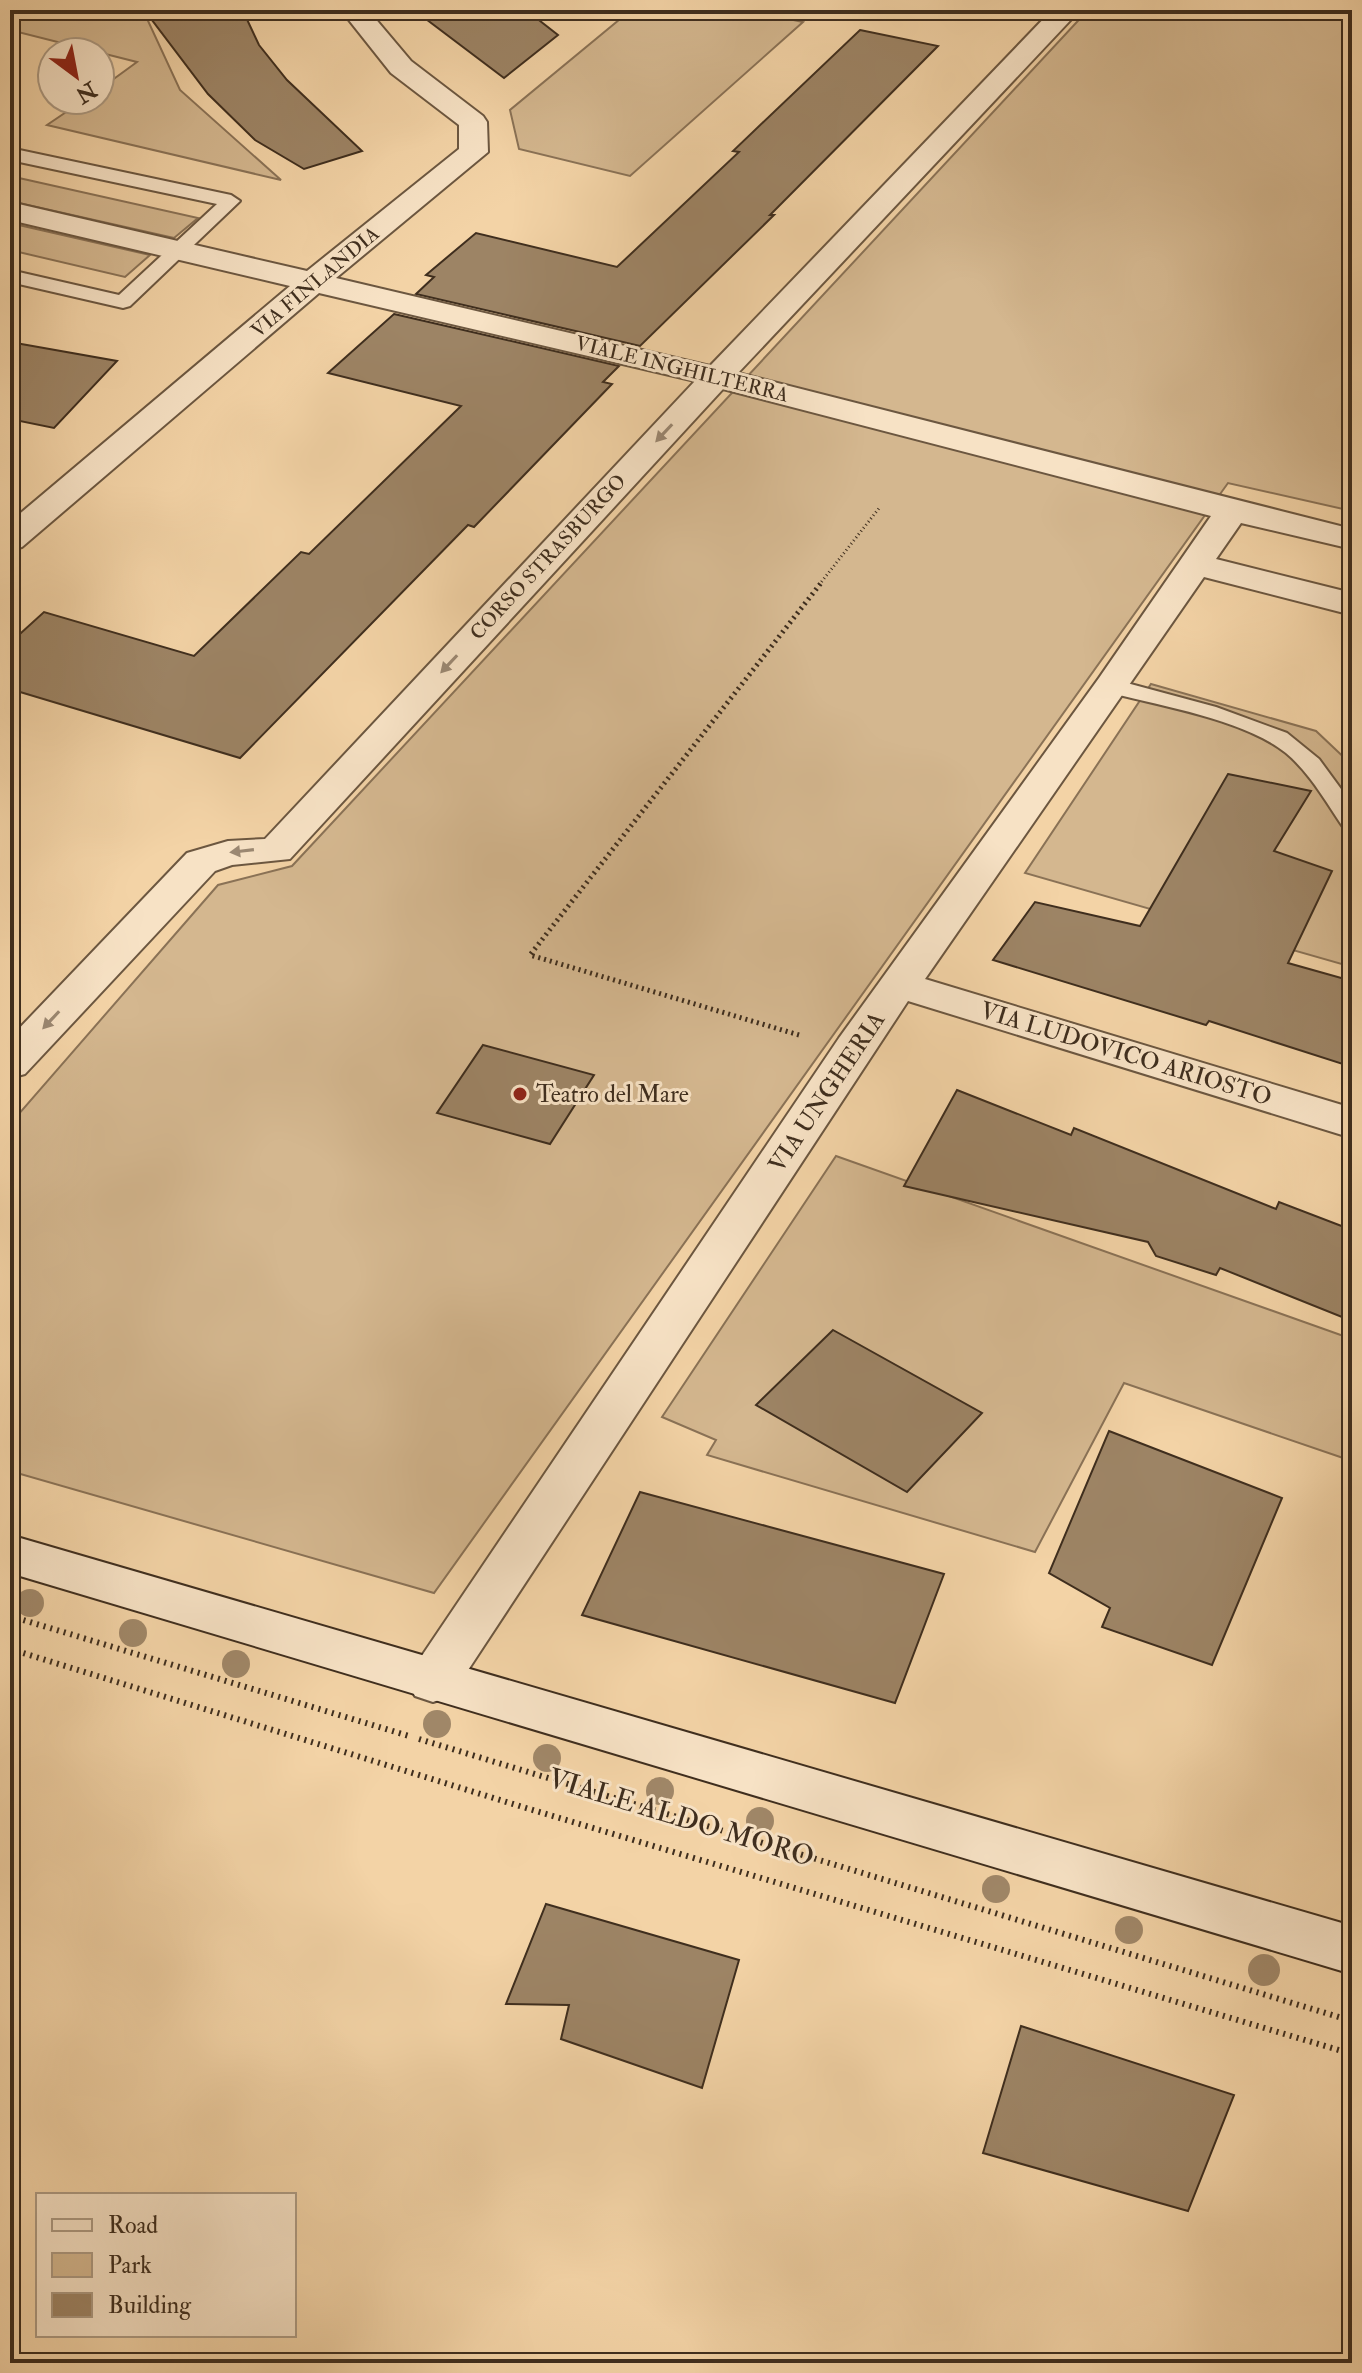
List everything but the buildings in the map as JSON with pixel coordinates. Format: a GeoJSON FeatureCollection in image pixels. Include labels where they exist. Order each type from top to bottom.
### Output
{"type":"FeatureCollection","features":[{"type":"Feature","properties":{"kind":"street","name":"VIA FINLANDIA"},"geometry":{"type":"LineString","coordinates":[[10,540],[315,280],[474,152],[473,122],[401,67],[354,10]]}},
{"type":"Feature","properties":{"kind":"street","name":"CORSO STRASBURGO"},"geometry":{"type":"LineString","coordinates":[[10,1064],[201,862],[228,853],[276,850],[718,377],[1067,10]]}},
{"type":"Feature","properties":{"kind":"street","name":"VIALE INGHILTERRA"},"geometry":{"type":"LineString","coordinates":[[10,211],[315,280],[718,377],[1232,511],[1352,539]]}},
{"type":"Feature","properties":{"kind":"street","name":"VIA UNGHERIA"},"geometry":{"type":"LineString","coordinates":[[433,1681],[854,1048],[1112,686],[1232,511]]}},
{"type":"Feature","properties":{"kind":"street"},"geometry":{"type":"LineString","coordinates":[[1194,564],[1352,604]]}},
{"type":"Feature","properties":{"kind":"street","name":"VIA LUDOVICO ARIOSTO"},"geometry":{"type":"LineString","coordinates":[[900,985],[1352,1123]]}},
{"type":"Feature","properties":{"kind":"street"},"geometry":{"type":"LineString","coordinates":[[10,1554],[1352,1950]]}},
{"type":"Feature","properties":{"kind":"lane"},"geometry":{"type":"LineString","coordinates":[[10,154],[231,201],[123,302],[10,276]]}},
{"type":"Feature","properties":{"kind":"lane"},"geometry":{"type":"LineString","coordinates":[[1112,686],[1252,726],[1278,738],[1308,762],[1352,822]]}},
{"type":"Feature","properties":{"kind":"path"},"geometry":{"type":"LineString","coordinates":[[854,1048],[800,1035],[530,955],[880,507]]}},
{"type":"Feature","properties":{"kind":"path","name":"VIALE ALDO MORO"},"geometry":{"type":"LineString","coordinates":[[10,1616],[1352,2021]]}},
{"type":"Feature","properties":{"kind":"path"},"geometry":{"type":"LineString","coordinates":[[10,1649],[511,1804],[1352,2054]]}},
{"type":"Feature","properties":{"kind":"green space"},"geometry":{"type":"Polygon","coordinates":[[[10,10],[143,10],[180,90],[281,180],[47,125],[60,116],[116,116],[116,77],[137,62],[116,57],[116,36],[36,37],[10,30],[10,10]]]}},
{"type":"Feature","properties":{"kind":"green space"},"geometry":{"type":"Polygon","coordinates":[[[631,10],[746,10],[803,22],[630,176],[519,149],[510,110],[631,10]]]}},
{"type":"Feature","properties":{"kind":"green space"},"geometry":{"type":"Polygon","coordinates":[[[1088,10],[1352,10],[1352,511],[1228,483],[434,1593],[10,1471],[10,1124],[218,885],[292,866],[1088,10]]]}},
{"type":"Feature","properties":{"kind":"green space"},"geometry":{"type":"Polygon","coordinates":[[[10,176],[198,218],[174,238],[10,201],[10,176]]]}},
{"type":"Feature","properties":{"kind":"green space"},"geometry":{"type":"Polygon","coordinates":[[[10,223],[150,255],[125,277],[10,250],[10,223]]]}},
{"type":"Feature","properties":{"kind":"green space"},"geometry":{"type":"Polygon","coordinates":[[[1151,684],[1316,731],[1352,765],[1352,967],[1025,873],[1151,684]]]}},
{"type":"Feature","properties":{"kind":"green space"},"geometry":{"type":"Polygon","coordinates":[[[836,1156],[1352,1339],[1352,1461],[1124,1383],[1035,1552],[707,1455],[716,1440],[662,1417],[836,1156]]]}},
{"type":"Feature","properties":{"kind":"place","name":"Teatro del Mare"},"geometry":{"type":"Point","coordinates":[520,1094]}}]}
